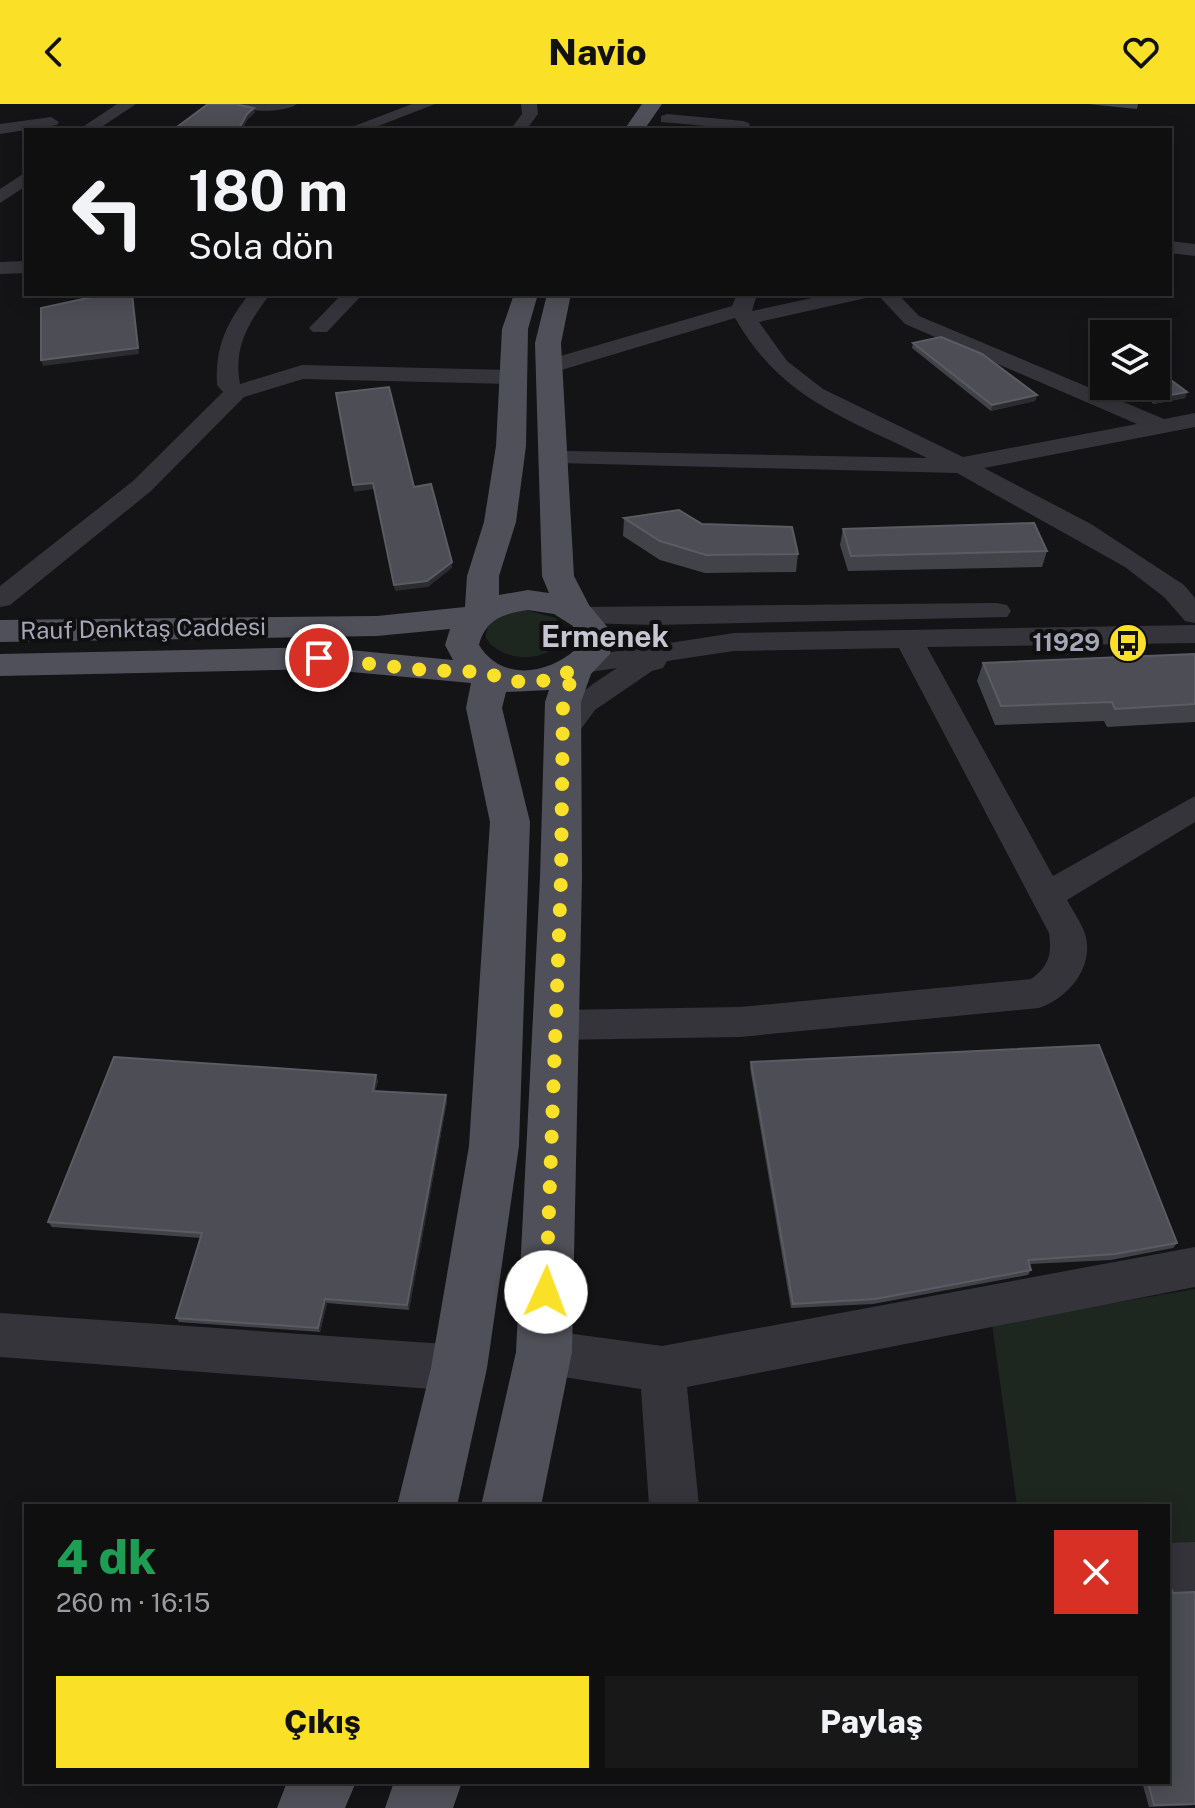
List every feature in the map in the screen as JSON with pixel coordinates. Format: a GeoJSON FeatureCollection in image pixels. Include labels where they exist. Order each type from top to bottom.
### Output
{"type":"FeatureCollection","features":[{"type":"Feature","properties":{"kind":"main road"},"geometry":{"type":"LineString","coordinates":[[635,128],[652,104]]}},
{"type":"Feature","properties":{"kind":"main road"},"geometry":{"type":"LineString","coordinates":[[480,614],[483,576],[500,522],[511,446],[515,329],[525,296]]}},
{"type":"Feature","properties":{"kind":"main road"},"geometry":{"type":"LineString","coordinates":[[511,1504],[544,1352],[556,1025],[563,702],[579,667],[592,654],[596,641],[594,629],[578,612],[558,576],[548,367],[552,312],[558,296]]}},
{"type":"Feature","properties":{"kind":"main road"},"geometry":{"type":"LineString","coordinates":[[578,612],[528,600],[480,614],[464,633],[462,645],[466,657],[488,674],[529,682],[550,680],[579,667]]}},
{"type":"Feature","properties":{"kind":"main road","name":"Rauf Denktaş Caddesi"},"geometry":{"type":"LineString","coordinates":[[0,631],[377,626],[480,614]]}},
{"type":"Feature","properties":{"kind":"main road","name":"Rauf Denktaş Caddesi"},"geometry":{"type":"LineString","coordinates":[[0,665],[319,658],[488,674]]}},
{"type":"Feature","properties":{"kind":"main road"},"geometry":{"type":"LineString","coordinates":[[427,1504],[459,1368],[494,1146],[510,822],[484,708],[488,674]]}},
{"type":"Feature","properties":{"kind":"main road"},"geometry":{"type":"LineString","coordinates":[[311,1808],[321,1784]]}},
{"type":"Feature","properties":{"kind":"main road"},"geometry":{"type":"LineString","coordinates":[[419,1808],[427,1784]]}},
{"type":"Feature","properties":{"kind":"street"},"geometry":{"type":"LineString","coordinates":[[0,129],[53,126],[47,104]]}},
{"type":"Feature","properties":{"kind":"street"},"geometry":{"type":"LineString","coordinates":[[89,128],[128,104]]}},
{"type":"Feature","properties":{"kind":"street"},"geometry":{"type":"LineString","coordinates":[[241,104],[289,104]]}},
{"type":"Feature","properties":{"kind":"street"},"geometry":{"type":"LineString","coordinates":[[358,128],[427,104]]}},
{"type":"Feature","properties":{"kind":"street"},"geometry":{"type":"LineString","coordinates":[[520,128],[530,114],[529,104]]}},
{"type":"Feature","properties":{"kind":"street"},"geometry":{"type":"LineString","coordinates":[[669,118],[743,128],[737,104]]}},
{"type":"Feature","properties":{"kind":"street"},"geometry":{"type":"LineString","coordinates":[[0,198],[24,179]]}},
{"type":"Feature","properties":{"kind":"street"},"geometry":{"type":"LineString","coordinates":[[0,206],[24,205]]}},
{"type":"Feature","properties":{"kind":"street"},"geometry":{"type":"LineString","coordinates":[[1172,247],[1195,250]]}},
{"type":"Feature","properties":{"kind":"street"},"geometry":{"type":"LineString","coordinates":[[0,268],[24,267]]}},
{"type":"Feature","properties":{"kind":"street"},"geometry":{"type":"LineString","coordinates":[[236,392],[228,385],[225,352],[236,323],[258,296]]}},
{"type":"Feature","properties":{"kind":"street"},"geometry":{"type":"LineString","coordinates":[[320,328],[351,296]]}},
{"type":"Feature","properties":{"kind":"street"},"geometry":{"type":"LineString","coordinates":[[548,367],[745,308],[843,296]]}},
{"type":"Feature","properties":{"kind":"street"},"geometry":{"type":"LineString","coordinates":[[889,296],[912,320],[1195,441]]}},
{"type":"Feature","properties":{"kind":"street"},"geometry":{"type":"LineString","coordinates":[[745,308],[757,342],[779,367],[815,394],[1133,559],[1184,596],[1194,617]]}},
{"type":"Feature","properties":{"kind":"street"},"geometry":{"type":"LineString","coordinates":[[0,599],[142,486],[236,392],[302,372],[511,377]]}},
{"type":"Feature","properties":{"kind":"street"},"geometry":{"type":"LineString","coordinates":[[567,458],[957,466],[1195,420]]}},
{"type":"Feature","properties":{"kind":"street"},"geometry":{"type":"LineString","coordinates":[[578,612],[655,617],[872,611],[1194,617]]}},
{"type":"Feature","properties":{"kind":"street"},"geometry":{"type":"LineString","coordinates":[[579,667],[734,642],[907,637],[1194,617]]}},
{"type":"Feature","properties":{"kind":"street"},"geometry":{"type":"LineString","coordinates":[[556,1025],[740,1022],[1039,993],[1056,982],[1066,969],[1070,952],[1067,933],[907,637]]}},
{"type":"Feature","properties":{"kind":"street"},"geometry":{"type":"LineString","coordinates":[[564,730],[584,703],[642,665],[734,642]]}},
{"type":"Feature","properties":{"kind":"street"},"geometry":{"type":"LineString","coordinates":[[1048,895],[1195,807]]}},
{"type":"Feature","properties":{"kind":"street"},"geometry":{"type":"LineString","coordinates":[[544,1352],[662,1369],[1195,1267]]}},
{"type":"Feature","properties":{"kind":"street"},"geometry":{"type":"LineString","coordinates":[[0,1335],[459,1368]]}},
{"type":"Feature","properties":{"kind":"street"},"geometry":{"type":"LineString","coordinates":[[662,1369],[674,1504]]}},
{"type":"Feature","properties":{"kind":"street"},"geometry":{"type":"LineString","coordinates":[[1170,1568],[1195,1567]]}},
{"type":"Feature","properties":{"kind":"shaded area"},"geometry":{"type":"Polygon","coordinates":[[[522,609],[556,618],[563,632],[550,651],[528,657],[515,656],[493,647],[486,638],[493,621],[522,609]]]}},
{"type":"Feature","properties":{"kind":"shaded area"},"geometry":{"type":"Polygon","coordinates":[[[1195,1289],[1195,1547],[1170,1549],[1170,1504],[1017,1504],[992,1324],[1195,1289]]]}},
{"type":"Feature","properties":{"kind":"building"},"geometry":{"type":"Polygon","coordinates":[[[208,104],[254,108],[239,128],[176,128],[208,104]]]}},
{"type":"Feature","properties":{"kind":"building"},"geometry":{"type":"Polygon","coordinates":[[[97,296],[132,296],[138,348],[41,360],[41,308],[97,296]]]}},
{"type":"Feature","properties":{"kind":"building"},"geometry":{"type":"Polygon","coordinates":[[[941,337],[982,354],[1037,395],[992,405],[913,343],[941,337]]]}},
{"type":"Feature","properties":{"kind":"building"},"geometry":{"type":"Polygon","coordinates":[[[1170,379],[1187,392],[1170,395],[1170,379]]]}},
{"type":"Feature","properties":{"kind":"building"},"geometry":{"type":"Polygon","coordinates":[[[389,387],[414,487],[431,484],[452,562],[427,581],[394,585],[373,483],[353,485],[336,393],[389,387]]]}},
{"type":"Feature","properties":{"kind":"building"},"geometry":{"type":"Polygon","coordinates":[[[679,510],[702,524],[792,527],[798,554],[706,555],[660,541],[624,518],[679,510]]]}},
{"type":"Feature","properties":{"kind":"building"},"geometry":{"type":"Polygon","coordinates":[[[1034,523],[1047,551],[851,556],[843,529],[1034,523]]]}},
{"type":"Feature","properties":{"kind":"building"},"geometry":{"type":"Polygon","coordinates":[[[1195,654],[1195,704],[1115,709],[1112,702],[1001,706],[983,663],[1195,654]]]}},
{"type":"Feature","properties":{"kind":"building"},"geometry":{"type":"Polygon","coordinates":[[[1099,1045],[1177,1243],[1115,1254],[1028,1260],[1031,1270],[875,1299],[793,1304],[751,1062],[1099,1045]]]}},
{"type":"Feature","properties":{"kind":"building"},"geometry":{"type":"Polygon","coordinates":[[[114,1057],[376,1075],[373,1091],[446,1095],[407,1305],[325,1299],[318,1328],[176,1318],[202,1233],[48,1222],[114,1057]]]}},
{"type":"Feature","properties":{"kind":"building"},"geometry":{"type":"Polygon","coordinates":[[[1170,1585],[1173,1593],[1195,1592],[1195,1804],[1154,1805],[1149,1784],[1170,1784],[1170,1585]]]}},
{"type":"Feature","properties":{"kind":"place","name":"11929"},"geometry":{"type":"Point","coordinates":[1128,643]}},
{"type":"Feature","properties":{"kind":"district","name":"Ermenek"},"geometry":{"type":"Point","coordinates":[605,637]}},
{"type":"Feature","properties":{"kind":"route"},"geometry":{"type":"LineString","coordinates":[[319,658],[423,670],[485,672],[509,681],[529,682],[550,680],[575,669],[563,702],[561,878],[546,1292]]}}]}
